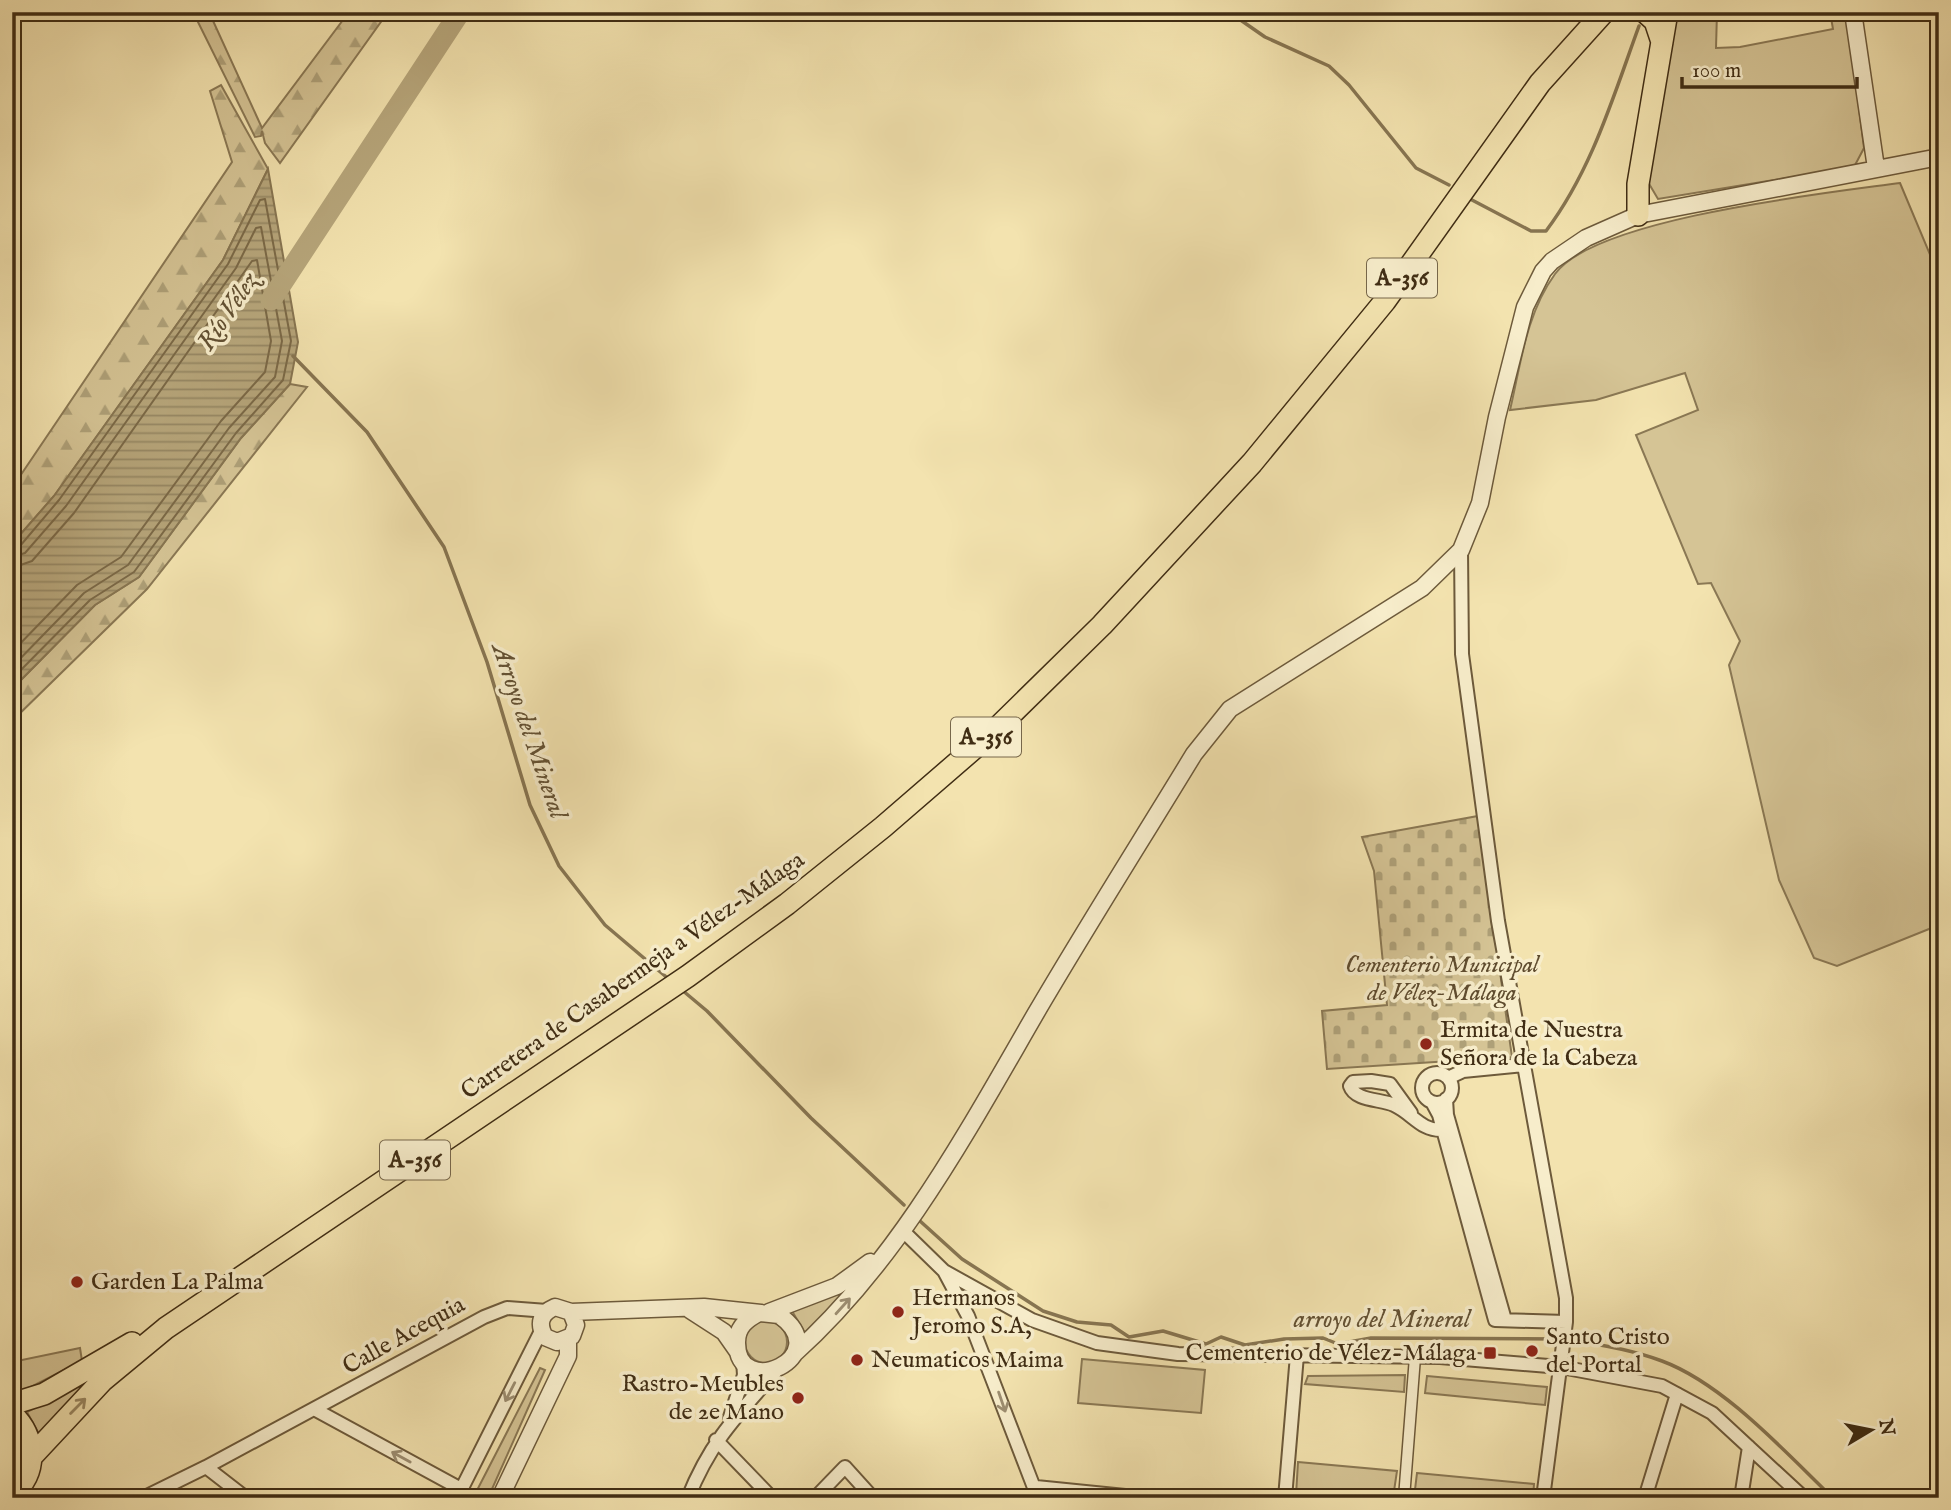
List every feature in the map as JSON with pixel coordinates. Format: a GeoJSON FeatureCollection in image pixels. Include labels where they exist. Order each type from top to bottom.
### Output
{"type":"FeatureCollection","features":[{"type":"Feature","properties":{"kind":"main road","name":"Carretera de Casabermeja a Vélez-Málaga"},"geometry":{"type":"LineString","coordinates":[[32,1456],[102,1381],[166,1328],[688,976],[787,904],[883,827],[994,730],[1112,615],[1252,463],[1377,312],[1539,83],[1604,12]]}},
{"type":"Feature","properties":{"kind":"main road"},"geometry":{"type":"LineString","coordinates":[[1564,55],[1616,12]]}},
{"type":"Feature","properties":{"kind":"main road"},"geometry":{"type":"LineString","coordinates":[[1646,12],[1656,21],[1662,44]]}},
{"type":"Feature","properties":{"kind":"main road"},"geometry":{"type":"LineString","coordinates":[[1638,215],[1638,184],[1667,12]]}},
{"type":"Feature","properties":{"kind":"main road","name":"Carretera de Casabermeja a Vélez-Málaga"},"geometry":{"type":"LineString","coordinates":[[12,1404],[44,1394],[137,1340],[166,1328]]}},
{"type":"Feature","properties":{"kind":"main road"},"geometry":{"type":"LineString","coordinates":[[12,1414],[22,1423],[30,1439],[32,1456]]}},
{"type":"Feature","properties":{"kind":"main road","name":"A-356"},"geometry":{"type":"LineString","coordinates":[[16,1494],[28,1474],[32,1456]]}},
{"type":"Feature","properties":{"kind":"street"},"geometry":{"type":"LineString","coordinates":[[1853,12],[1876,168]]}},
{"type":"Feature","properties":{"kind":"street"},"geometry":{"type":"LineString","coordinates":[[720,1435],[777,1370],[849,1298],[902,1230],[995,1087],[1194,754],[1230,709],[1411,596],[1446,568],[1461,550],[1480,502],[1497,417],[1533,289],[1543,271],[1565,251],[1638,215],[1939,157]]}},
{"type":"Feature","properties":{"kind":"street"},"geometry":{"type":"LineString","coordinates":[[1461,550],[1462,654],[1498,921],[1566,1298],[1566,1322],[1543,1498]]}},
{"type":"Feature","properties":{"kind":"street"},"geometry":{"type":"LineString","coordinates":[[1500,1320],[1442,1130],[1432,1102],[1422,1091],[1426,1078],[1435,1073],[1448,1078],[1463,1071],[1524,1065]]}},
{"type":"Feature","properties":{"kind":"street"},"geometry":{"type":"LineString","coordinates":[[1448,1078],[1451,1087],[1446,1099],[1447,1115],[1500,1320]]}},
{"type":"Feature","properties":{"kind":"street"},"geometry":{"type":"LineString","coordinates":[[1432,1102],[1446,1099]]}},
{"type":"Feature","properties":{"kind":"street"},"geometry":{"type":"LineString","coordinates":[[1411,1113],[1420,1124],[1442,1130]]}},
{"type":"Feature","properties":{"kind":"street"},"geometry":{"type":"LineString","coordinates":[[902,1230],[944,1271],[994,1301],[1032,1320],[1097,1343],[1178,1354],[1415,1357],[1560,1367],[1662,1386],[1712,1413],[1804,1498]]}},
{"type":"Feature","properties":{"kind":"street"},"geometry":{"type":"LineString","coordinates":[[688,1498],[702,1462],[720,1435],[738,1399],[744,1375],[737,1342],[743,1325],[764,1313],[837,1286],[891,1245]]}},
{"type":"Feature","properties":{"kind":"street"},"geometry":{"type":"LineString","coordinates":[[944,1271],[968,1315],[1037,1493],[1145,1498]]}},
{"type":"Feature","properties":{"kind":"street"},"geometry":{"type":"LineString","coordinates":[[968,1315],[980,1302],[994,1301]]}},
{"type":"Feature","properties":{"kind":"street"},"geometry":{"type":"LineString","coordinates":[[314,1409],[459,1494],[545,1327],[563,1307],[571,1326],[568,1356],[500,1498]]}},
{"type":"Feature","properties":{"kind":"street","name":"Calle Acequia"},"geometry":{"type":"LineString","coordinates":[[143,1498],[206,1467],[484,1317],[507,1308],[517,1309],[545,1327]]}},
{"type":"Feature","properties":{"kind":"street"},"geometry":{"type":"LineString","coordinates":[[545,1327],[571,1326],[611,1309],[738,1309],[779,1315],[794,1330],[794,1354]]}},
{"type":"Feature","properties":{"kind":"street"},"geometry":{"type":"LineString","coordinates":[[688,1309],[724,1332],[741,1356],[759,1371],[777,1370]]}},
{"type":"Feature","properties":{"kind":"street"},"geometry":{"type":"LineString","coordinates":[[1500,1320],[1566,1322]]}},
{"type":"Feature","properties":{"kind":"street"},"geometry":{"type":"LineString","coordinates":[[545,1327],[555,1358],[549,1394]]}},
{"type":"Feature","properties":{"kind":"street"},"geometry":{"type":"LineString","coordinates":[[1284,1498],[1297,1355]]}},
{"type":"Feature","properties":{"kind":"street"},"geometry":{"type":"LineString","coordinates":[[1404,1498],[1415,1357]]}},
{"type":"Feature","properties":{"kind":"street"},"geometry":{"type":"LineString","coordinates":[[1645,1498],[1678,1394]]}},
{"type":"Feature","properties":{"kind":"street"},"geometry":{"type":"LineString","coordinates":[[720,1435],[772,1498]]}},
{"type":"Feature","properties":{"kind":"street"},"geometry":{"type":"LineString","coordinates":[[1741,1498],[1749,1447]]}},
{"type":"Feature","properties":{"kind":"street"},"geometry":{"type":"LineString","coordinates":[[206,1467],[246,1498]]}},
{"type":"Feature","properties":{"kind":"street"},"geometry":{"type":"LineString","coordinates":[[816,1498],[845,1467],[873,1498]]}},
{"type":"Feature","properties":{"kind":"green space"},"geometry":{"type":"Polygon","coordinates":[[[193,12],[209,12],[262,128],[349,12],[388,12],[280,163],[265,143],[262,131],[261,136],[255,137],[193,12]]]}},
{"type":"Feature","properties":{"kind":"green space"},"geometry":{"type":"Polygon","coordinates":[[[1679,12],[1717,12],[1716,48],[1740,47],[1833,29],[1830,12],[1847,12],[1864,148],[1854,167],[1658,199],[1648,182],[1671,16],[1679,12]]]}},
{"type":"Feature","properties":{"kind":"green space"},"geometry":{"type":"Polygon","coordinates":[[[221,85],[268,169],[223,260],[54,496],[12,544],[12,488],[232,162],[210,91],[221,85]]]}},
{"type":"Feature","properties":{"kind":"green space"},"geometry":{"type":"Polygon","coordinates":[[[1900,183],[1939,276],[1939,925],[1837,966],[1814,958],[1779,880],[1729,665],[1740,641],[1711,583],[1698,584],[1636,435],[1698,410],[1685,373],[1596,400],[1510,410],[1526,339],[1537,306],[1555,274],[1578,254],[1663,223],[1716,211],[1900,183]]]}},
{"type":"Feature","properties":{"kind":"green space"},"geometry":{"type":"Polygon","coordinates":[[[290,384],[307,387],[147,589],[12,721],[12,689],[95,605],[139,577],[241,438],[290,384]]]}},
{"type":"Feature","properties":{"kind":"green space","name":"Cementerio Municipal de Vélez-Málaga"},"geometry":{"type":"Polygon","coordinates":[[[1478,816],[1512,1057],[1327,1069],[1322,1011],[1387,1005],[1374,871],[1362,837],[1478,816]]]}},
{"type":"Feature","properties":{"kind":"green space"},"geometry":{"type":"Polygon","coordinates":[[[846,1291],[805,1333],[792,1311],[846,1291]]]}},
{"type":"Feature","properties":{"kind":"green space"},"geometry":{"type":"Polygon","coordinates":[[[766,1321],[781,1327],[787,1342],[781,1357],[766,1363],[751,1357],[745,1342],[751,1327],[766,1321]]]}},
{"type":"Feature","properties":{"kind":"green space"},"geometry":{"type":"Polygon","coordinates":[[[80,1348],[82,1361],[19,1393],[12,1393],[12,1362],[80,1348]]]}},
{"type":"Feature","properties":{"kind":"green space"},"geometry":{"type":"Polygon","coordinates":[[[1082,1359],[1205,1370],[1201,1413],[1078,1403],[1082,1359]]]}},
{"type":"Feature","properties":{"kind":"green space"},"geometry":{"type":"Polygon","coordinates":[[[540,1368],[545,1370],[488,1498],[473,1498],[540,1368]]]}},
{"type":"Feature","properties":{"kind":"green space"},"geometry":{"type":"Polygon","coordinates":[[[105,1370],[39,1434],[27,1412],[105,1370]]]}},
{"type":"Feature","properties":{"kind":"green space"},"geometry":{"type":"Polygon","coordinates":[[[1405,1375],[1404,1392],[1305,1384],[1308,1376],[1405,1375]]]}},
{"type":"Feature","properties":{"kind":"green space"},"geometry":{"type":"Polygon","coordinates":[[[1427,1376],[1547,1387],[1545,1405],[1425,1393],[1427,1376]]]}},
{"type":"Feature","properties":{"kind":"green space"},"geometry":{"type":"Polygon","coordinates":[[[1298,1462],[1397,1471],[1393,1498],[1296,1495],[1298,1462]]]}},
{"type":"Feature","properties":{"kind":"green space"},"geometry":{"type":"Polygon","coordinates":[[[1417,1473],[1534,1484],[1533,1498],[1414,1498],[1417,1473]]]}},
{"type":"Feature","properties":{"kind":"water"},"geometry":{"type":"Polygon","coordinates":[[[268,169],[298,342],[290,384],[241,438],[139,577],[95,605],[12,689],[12,544],[54,496],[223,260],[268,169]]]}},
{"type":"Feature","properties":{"kind":"waterway","name":"Río Vélez"},"geometry":{"type":"LineString","coordinates":[[271,300],[460,12]]}},
{"type":"Feature","properties":{"kind":"waterway"},"geometry":{"type":"LineString","coordinates":[[1229,12],[1265,37],[1329,66],[1349,85],[1416,168],[1449,185]]}},
{"type":"Feature","properties":{"kind":"waterway"},"geometry":{"type":"LineString","coordinates":[[1472,200],[1531,231],[1546,231],[1562,208],[1589,158],[1639,26]]}},
{"type":"Feature","properties":{"kind":"waterway","name":"Arroyo del Mineral"},"geometry":{"type":"LineString","coordinates":[[293,356],[367,432],[444,547],[487,662],[530,805],[559,866],[605,925],[671,981]]}},
{"type":"Feature","properties":{"kind":"waterway","name":"Arroyo del Mineral"},"geometry":{"type":"LineString","coordinates":[[682,990],[707,1011],[811,1118],[904,1205]]}},
{"type":"Feature","properties":{"kind":"waterway","name":"arroyo del Mineral"},"geometry":{"type":"LineString","coordinates":[[920,1221],[962,1259],[1043,1311],[1077,1322],[1111,1325],[1129,1337],[1163,1331],[1206,1344],[1221,1337],[1245,1345],[1284,1339],[1323,1338],[1338,1344],[1371,1338],[1560,1339]]}},
{"type":"Feature","properties":{"kind":"waterway","name":"arroyo del Mineral"},"geometry":{"type":"LineString","coordinates":[[1568,1340],[1639,1354],[1685,1372],[1753,1421],[1833,1498]]}},
{"type":"Feature","properties":{"kind":"place","name":"Ermita de Nuestra Señora de la Cabeza"},"geometry":{"type":"Point","coordinates":[1426,1044]}},
{"type":"Feature","properties":{"kind":"place","name":"Garden La Palma"},"geometry":{"type":"Point","coordinates":[77,1282]}},
{"type":"Feature","properties":{"kind":"place","name":"Hermanos Jeromo S.A,"},"geometry":{"type":"Point","coordinates":[898,1312]}},
{"type":"Feature","properties":{"kind":"place","name":"Santo Cristo del Portal"},"geometry":{"type":"Point","coordinates":[1532,1351]}},
{"type":"Feature","properties":{"kind":"place","name":"Cementerio de Vélez-Málaga"},"geometry":{"type":"Point","coordinates":[1490,1353]}},
{"type":"Feature","properties":{"kind":"place","name":"Neumaticos Maima"},"geometry":{"type":"Point","coordinates":[857,1360]}},
{"type":"Feature","properties":{"kind":"place","name":"Rastro-Meubles de 2e Mano"},"geometry":{"type":"Point","coordinates":[798,1398]}}]}
